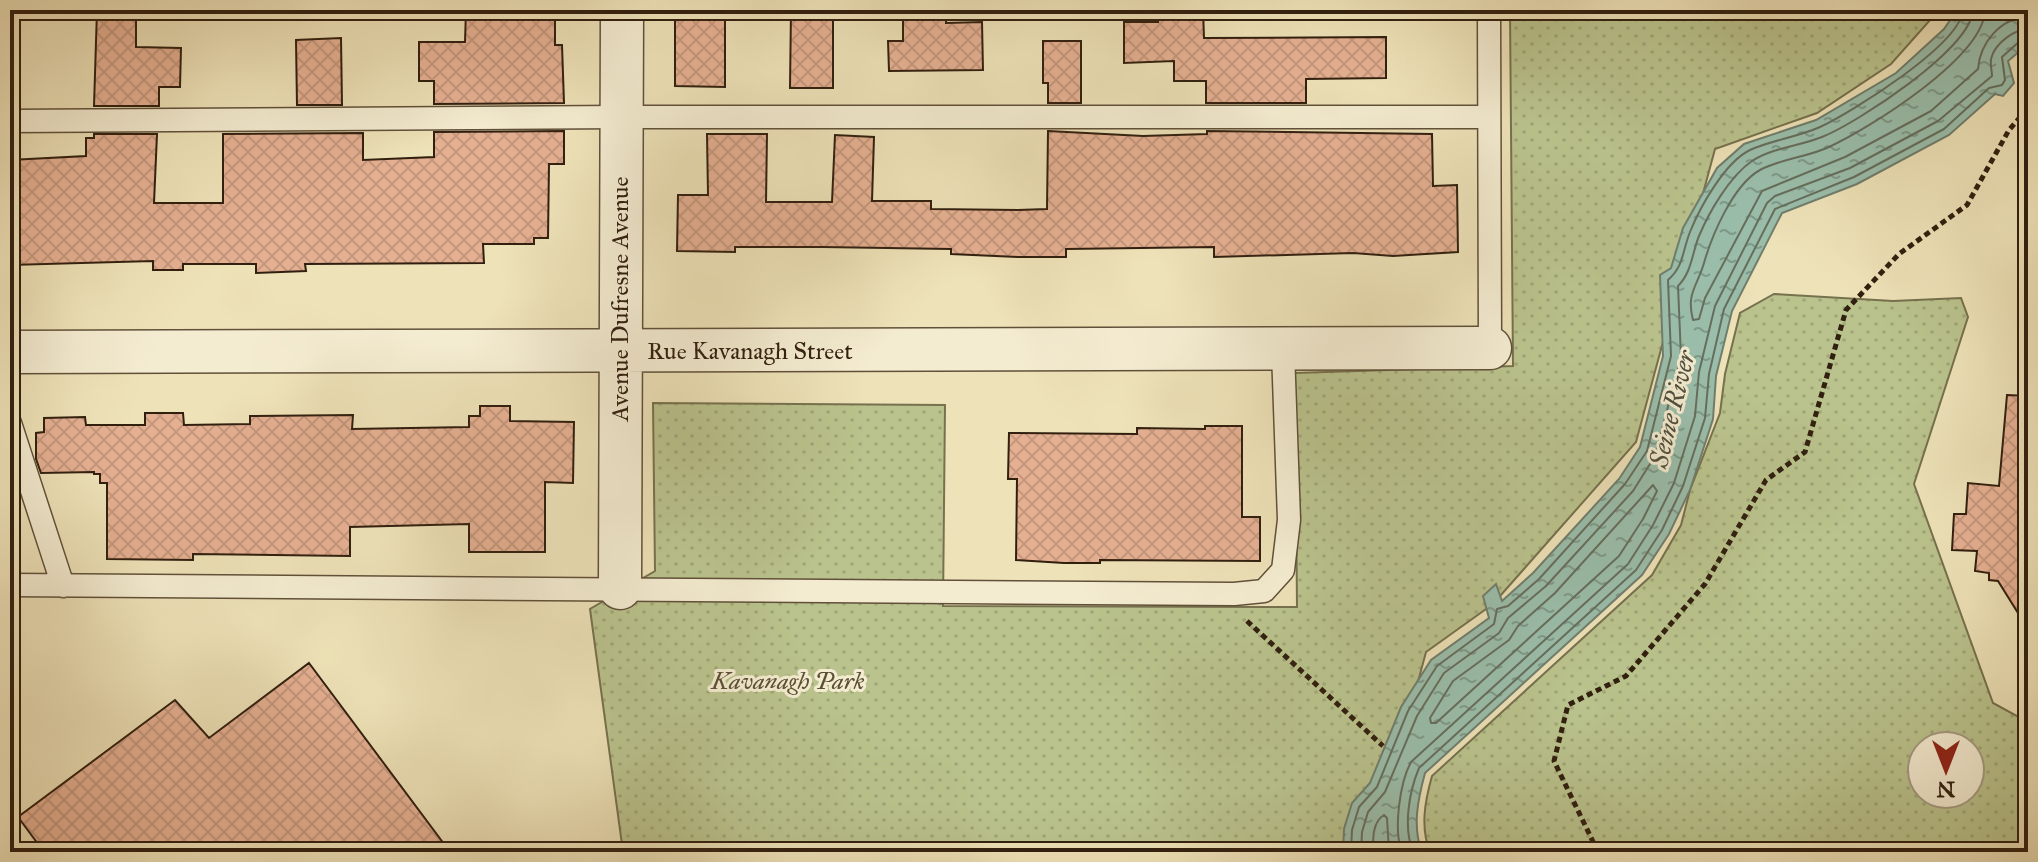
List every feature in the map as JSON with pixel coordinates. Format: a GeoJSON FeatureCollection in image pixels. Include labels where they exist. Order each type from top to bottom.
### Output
{"type":"FeatureCollection","features":[{"type":"Feature","properties":{"kind":"street","name":"Avenue Dufresne Avenue"},"geometry":{"type":"LineString","coordinates":[[620,588],[622,10]]}},
{"type":"Feature","properties":{"kind":"street","name":"Rue Kavanagh Street"},"geometry":{"type":"LineString","coordinates":[[10,352],[1283,351],[1490,348]]}},
{"type":"Feature","properties":{"kind":"lane"},"geometry":{"type":"LineString","coordinates":[[1489,10],[1490,348]]}},
{"type":"Feature","properties":{"kind":"lane"},"geometry":{"type":"LineString","coordinates":[[10,121],[1489,117]]}},
{"type":"Feature","properties":{"kind":"lane"},"geometry":{"type":"LineString","coordinates":[[10,585],[1234,594],[1264,591],[1283,570],[1289,520],[1283,351]]}},
{"type":"Feature","properties":{"kind":"lane"},"geometry":{"type":"LineString","coordinates":[[10,423],[63,586]]}},
{"type":"Feature","properties":{"kind":"path"},"geometry":{"type":"LineString","coordinates":[[1598,852],[1554,761],[1568,705],[1626,676],[1705,584],[1766,480],[1805,452],[1846,310],[1899,254],[1967,205],[2009,130],[2028,108]]}},
{"type":"Feature","properties":{"kind":"path"},"geometry":{"type":"LineString","coordinates":[[1217,593],[1383,746]]}},
{"type":"Feature","properties":{"kind":"green space","name":"Kavanagh Park"},"geometry":{"type":"Polygon","coordinates":[[[1510,10],[1939,10],[1891,64],[1817,113],[1715,149],[1636,442],[1493,604],[1426,652],[1372,852],[623,852],[590,609],[655,571],[653,403],[945,405],[943,606],[1297,607],[1295,373],[1513,366],[1510,10]]]}},
{"type":"Feature","properties":{"kind":"green space"},"geometry":{"type":"Polygon","coordinates":[[[1774,294],[1893,301],[1961,298],[1968,317],[1914,484],[1993,703],[2028,722],[2028,852],[1430,852],[1425,833],[1425,814],[1432,776],[1652,575],[1681,525],[1690,490],[1720,413],[1725,374],[1740,313],[1774,294]]]}},
{"type":"Feature","properties":{"kind":"water","name":"Seine River"},"geometry":{"type":"Polygon","coordinates":[[[1957,10],[2028,10],[2028,44],[2008,61],[2014,83],[2003,96],[1995,94],[1949,135],[1857,184],[1782,213],[1732,311],[1716,376],[1713,419],[1690,490],[1669,534],[1642,575],[1425,773],[1417,823],[1422,852],[1343,852],[1344,829],[1352,803],[1370,783],[1401,707],[1431,660],[1489,618],[1483,596],[1496,584],[1502,601],[1533,573],[1619,479],[1640,447],[1663,356],[1660,275],[1671,268],[1683,228],[1717,168],[1744,144],[1816,120],[1896,73],[1944,29],[1957,10]]]}},
{"type":"Feature","properties":{"kind":"building"},"geometry":{"type":"Polygon","coordinates":[[[97,10],[136,10],[136,47],[181,48],[180,87],[159,87],[159,106],[94,106],[97,10]]]}},
{"type":"Feature","properties":{"kind":"building"},"geometry":{"type":"Polygon","coordinates":[[[466,10],[555,10],[555,45],[562,45],[564,103],[434,104],[434,81],[419,81],[419,42],[465,42],[466,10]]]}},
{"type":"Feature","properties":{"kind":"building"},"geometry":{"type":"Polygon","coordinates":[[[675,10],[725,10],[725,87],[675,86],[675,10]]]}},
{"type":"Feature","properties":{"kind":"building"},"geometry":{"type":"Polygon","coordinates":[[[791,10],[833,10],[833,88],[790,88],[791,10]]]}},
{"type":"Feature","properties":{"kind":"building"},"geometry":{"type":"Polygon","coordinates":[[[903,10],[946,10],[946,23],[982,22],[983,70],[889,71],[888,41],[903,41],[903,10]]]}},
{"type":"Feature","properties":{"kind":"building"},"geometry":{"type":"Polygon","coordinates":[[[1158,10],[1203,10],[1204,38],[1386,37],[1386,78],[1306,79],[1306,103],[1206,103],[1206,81],[1174,81],[1174,61],[1124,63],[1124,22],[1158,22],[1158,10]]]}},
{"type":"Feature","properties":{"kind":"building"},"geometry":{"type":"Polygon","coordinates":[[[341,38],[342,105],[297,105],[296,40],[341,38]]]}},
{"type":"Feature","properties":{"kind":"building"},"geometry":{"type":"Polygon","coordinates":[[[1043,41],[1081,41],[1081,103],[1048,103],[1048,83],[1043,83],[1043,41]]]}},
{"type":"Feature","properties":{"kind":"building"},"geometry":{"type":"Polygon","coordinates":[[[564,131],[564,164],[549,164],[548,238],[534,238],[534,244],[483,244],[484,263],[305,264],[306,271],[256,273],[256,264],[183,264],[183,270],[153,270],[153,261],[10,265],[10,160],[86,156],[86,138],[94,138],[94,134],[157,134],[154,203],[223,203],[223,134],[363,133],[363,160],[434,157],[434,132],[564,131]]]}},
{"type":"Feature","properties":{"kind":"building"},"geometry":{"type":"Polygon","coordinates":[[[1048,131],[1143,136],[1207,134],[1207,131],[1432,134],[1433,186],[1457,185],[1458,252],[1393,256],[1353,253],[1214,257],[1214,247],[1066,249],[1066,257],[1018,257],[951,254],[951,249],[735,247],[735,252],[677,251],[678,195],[708,195],[707,134],[767,134],[766,202],[832,202],[835,135],[874,137],[872,201],[931,201],[931,209],[1018,210],[1047,209],[1048,131]]]}},
{"type":"Feature","properties":{"kind":"building"},"geometry":{"type":"Polygon","coordinates":[[[2007,395],[2028,396],[2028,629],[1998,581],[1989,580],[1989,573],[1975,571],[1977,551],[1952,550],[1954,514],[1966,514],[1968,483],[1999,486],[2007,395]]]}},
{"type":"Feature","properties":{"kind":"building"},"geometry":{"type":"Polygon","coordinates":[[[480,406],[510,406],[510,421],[574,422],[573,483],[545,482],[545,552],[469,552],[469,524],[350,527],[350,556],[193,554],[193,560],[107,559],[107,483],[100,483],[100,474],[94,472],[41,473],[36,459],[36,433],[44,432],[44,418],[85,417],[86,425],[145,425],[145,413],[183,413],[184,425],[250,424],[250,416],[353,415],[352,429],[469,427],[469,416],[480,416],[480,406]]]}},
{"type":"Feature","properties":{"kind":"building"},"geometry":{"type":"Polygon","coordinates":[[[1205,426],[1242,426],[1242,517],[1260,517],[1260,561],[1100,560],[1100,563],[1064,563],[1016,560],[1017,479],[1008,479],[1009,433],[1137,434],[1137,428],[1205,429],[1205,426]]]}},
{"type":"Feature","properties":{"kind":"building"},"geometry":{"type":"Polygon","coordinates":[[[309,663],[450,852],[44,852],[18,817],[175,700],[209,738],[309,663]]]}}]}
